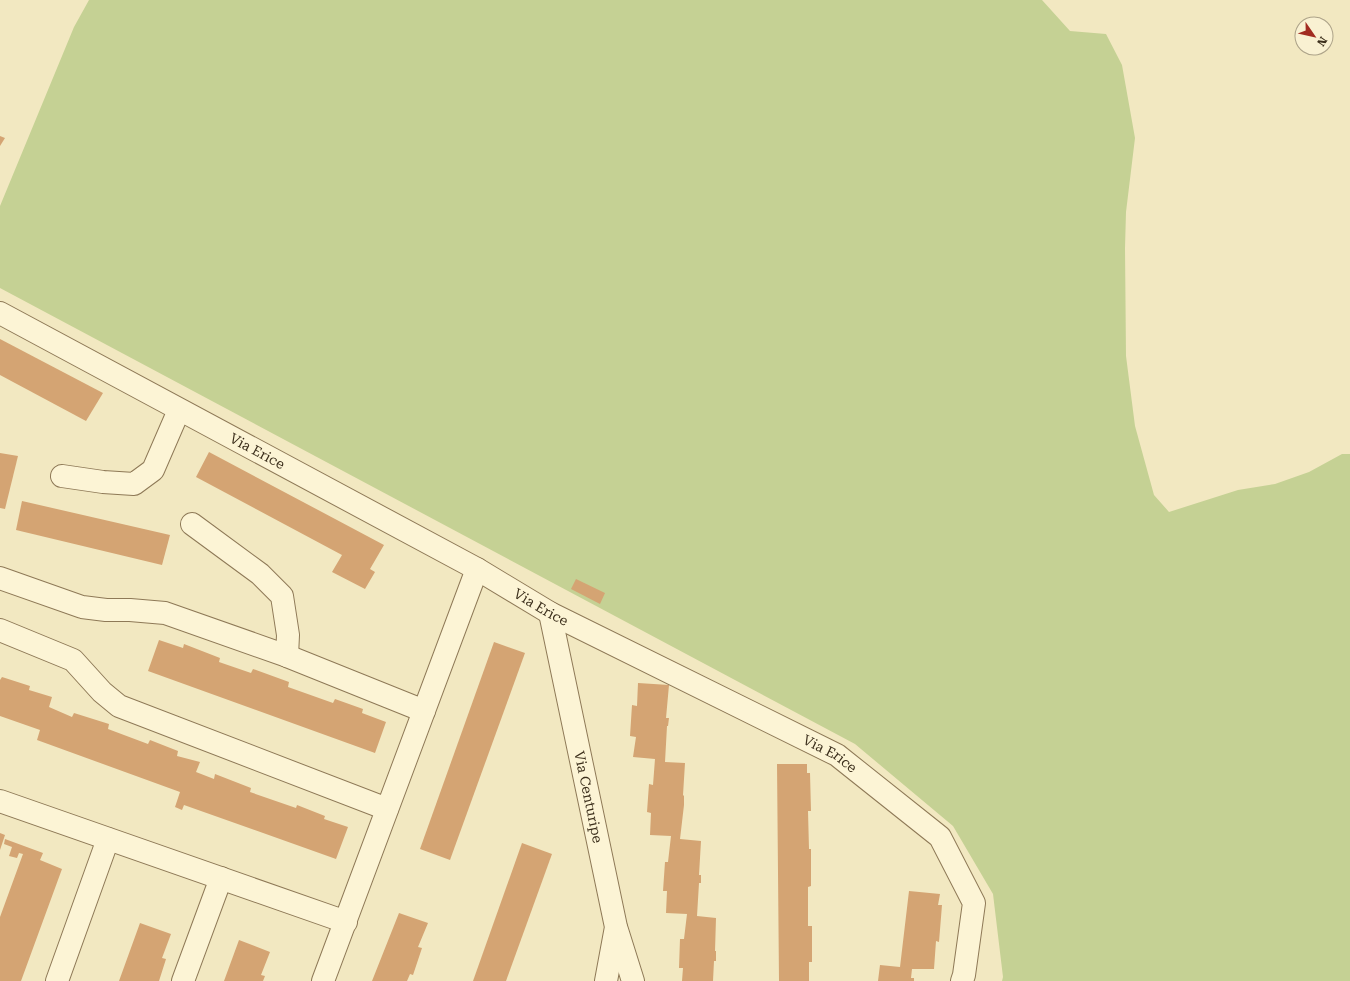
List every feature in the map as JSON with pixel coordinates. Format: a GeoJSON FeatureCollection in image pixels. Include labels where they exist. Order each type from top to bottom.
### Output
{"type":"FeatureCollection","features":[{"type":"Feature","properties":{"kind":"street","name":"Via Erice"},"geometry":{"type":"LineString","coordinates":[[0,313],[477,569],[550,613],[837,756],[940,837],[974,903],[962,981]]}},
{"type":"Feature","properties":{"kind":"street"},"geometry":{"type":"LineString","coordinates":[[62,476],[103,482],[134,484],[153,470],[179,410]]}},
{"type":"Feature","properties":{"kind":"street"},"geometry":{"type":"LineString","coordinates":[[192,524],[260,574],[282,596],[288,635],[287,656]]}},
{"type":"Feature","properties":{"kind":"street"},"geometry":{"type":"LineString","coordinates":[[323,981],[477,569]]}},
{"type":"Feature","properties":{"kind":"street"},"geometry":{"type":"LineString","coordinates":[[0,578],[82,607],[106,610],[130,610],[165,613],[287,656],[424,711]]}},
{"type":"Feature","properties":{"kind":"street","name":"Via Centuripe"},"geometry":{"type":"LineString","coordinates":[[550,613],[616,927],[606,981]]}},
{"type":"Feature","properties":{"kind":"street"},"geometry":{"type":"LineString","coordinates":[[0,630],[73,660],[102,692],[119,706],[387,809]]}},
{"type":"Feature","properties":{"kind":"street"},"geometry":{"type":"LineString","coordinates":[[0,801],[346,922]]}},
{"type":"Feature","properties":{"kind":"street"},"geometry":{"type":"LineString","coordinates":[[57,981],[108,839]]}},
{"type":"Feature","properties":{"kind":"street"},"geometry":{"type":"LineString","coordinates":[[183,981],[221,878]]}},
{"type":"Feature","properties":{"kind":"street"},"geometry":{"type":"LineString","coordinates":[[616,927],[633,981]]}},
{"type":"Feature","properties":{"kind":"green space"},"geometry":{"type":"Polygon","coordinates":[[[89,0],[1042,0],[1070,31],[1106,34],[1122,65],[1135,138],[1126,212],[1126,356],[1135,426],[1154,495],[1169,512],[1238,490],[1275,484],[1309,472],[1342,454],[1350,454],[1350,981],[1002,981],[1003,977],[993,894],[953,826],[855,744],[0,288],[0,206],[74,27],[89,0]]]}},
{"type":"Feature","properties":{"kind":"building"},"geometry":{"type":"Polygon","coordinates":[[[0,136],[5,138],[0,146],[0,136]]]}},
{"type":"Feature","properties":{"kind":"building"},"geometry":{"type":"Polygon","coordinates":[[[0,339],[103,393],[86,421],[0,375],[0,339]]]}},
{"type":"Feature","properties":{"kind":"building"},"geometry":{"type":"Polygon","coordinates":[[[209,452],[384,545],[370,569],[375,572],[365,589],[332,572],[342,555],[196,477],[209,452]]]}},
{"type":"Feature","properties":{"kind":"building"},"geometry":{"type":"Polygon","coordinates":[[[0,453],[18,456],[5,509],[0,508],[0,453]]]}},
{"type":"Feature","properties":{"kind":"building"},"geometry":{"type":"Polygon","coordinates":[[[22,501],[170,535],[162,565],[16,530],[22,501]]]}},
{"type":"Feature","properties":{"kind":"building"},"geometry":{"type":"Polygon","coordinates":[[[576,579],[605,593],[600,604],[571,589],[576,579]]]}},
{"type":"Feature","properties":{"kind":"building"},"geometry":{"type":"Polygon","coordinates":[[[159,640],[183,648],[184,644],[220,658],[219,662],[251,673],[253,669],[289,682],[288,687],[333,703],[335,699],[363,709],[362,713],[386,722],[375,753],[148,671],[159,640]]]}},
{"type":"Feature","properties":{"kind":"building"},"geometry":{"type":"Polygon","coordinates":[[[494,642],[525,653],[450,860],[420,849],[494,642]]]}},
{"type":"Feature","properties":{"kind":"building"},"geometry":{"type":"Polygon","coordinates":[[[2,677],[30,686],[29,690],[52,697],[49,707],[72,717],[74,713],[109,724],[108,729],[148,744],[150,740],[178,751],[177,756],[200,762],[196,772],[214,779],[215,774],[251,788],[250,792],[296,808],[297,805],[325,816],[324,819],[348,827],[336,859],[184,805],[182,810],[175,807],[180,792],[37,740],[40,730],[0,716],[0,680],[2,677]]]}},
{"type":"Feature","properties":{"kind":"building"},"geometry":{"type":"Polygon","coordinates":[[[638,683],[669,685],[666,718],[669,718],[667,726],[665,762],[685,763],[683,795],[684,805],[680,839],[701,841],[699,875],[701,875],[701,883],[699,883],[697,916],[716,918],[716,961],[714,961],[713,981],[682,981],[683,968],[679,968],[680,939],[684,939],[687,914],[666,913],[667,891],[663,891],[665,862],[668,862],[671,836],[650,835],[651,813],[647,812],[649,784],[653,785],[655,759],[633,757],[636,737],[630,736],[632,705],[637,706],[638,683]]]}},
{"type":"Feature","properties":{"kind":"building"},"geometry":{"type":"Polygon","coordinates":[[[777,764],[807,764],[807,773],[810,773],[811,811],[808,811],[809,849],[811,849],[811,886],[808,887],[808,926],[812,926],[812,962],[809,962],[809,981],[779,981],[777,764]]]}},
{"type":"Feature","properties":{"kind":"building"},"geometry":{"type":"Polygon","coordinates":[[[0,833],[5,835],[0,850],[0,833]]]}},
{"type":"Feature","properties":{"kind":"building"},"geometry":{"type":"Polygon","coordinates":[[[5,839],[43,853],[40,860],[62,869],[21,981],[0,981],[0,917],[23,854],[19,853],[17,858],[9,856],[12,847],[4,844],[5,839]]]}},
{"type":"Feature","properties":{"kind":"building"},"geometry":{"type":"Polygon","coordinates":[[[522,843],[552,854],[506,981],[473,981],[522,843]]]}},
{"type":"Feature","properties":{"kind":"building"},"geometry":{"type":"Polygon","coordinates":[[[909,891],[940,894],[938,905],[942,905],[939,942],[936,941],[934,969],[912,969],[911,978],[914,978],[914,981],[878,981],[880,965],[900,967],[909,891]]]}},
{"type":"Feature","properties":{"kind":"building"},"geometry":{"type":"Polygon","coordinates":[[[399,913],[428,923],[418,947],[422,948],[413,975],[410,974],[407,981],[372,981],[399,913]]]}},
{"type":"Feature","properties":{"kind":"building"},"geometry":{"type":"Polygon","coordinates":[[[140,923],[171,934],[162,958],[166,959],[159,981],[119,981],[140,923]]]}},
{"type":"Feature","properties":{"kind":"building"},"geometry":{"type":"Polygon","coordinates":[[[239,940],[270,952],[261,975],[265,976],[263,981],[224,981],[239,940]]]}}]}
